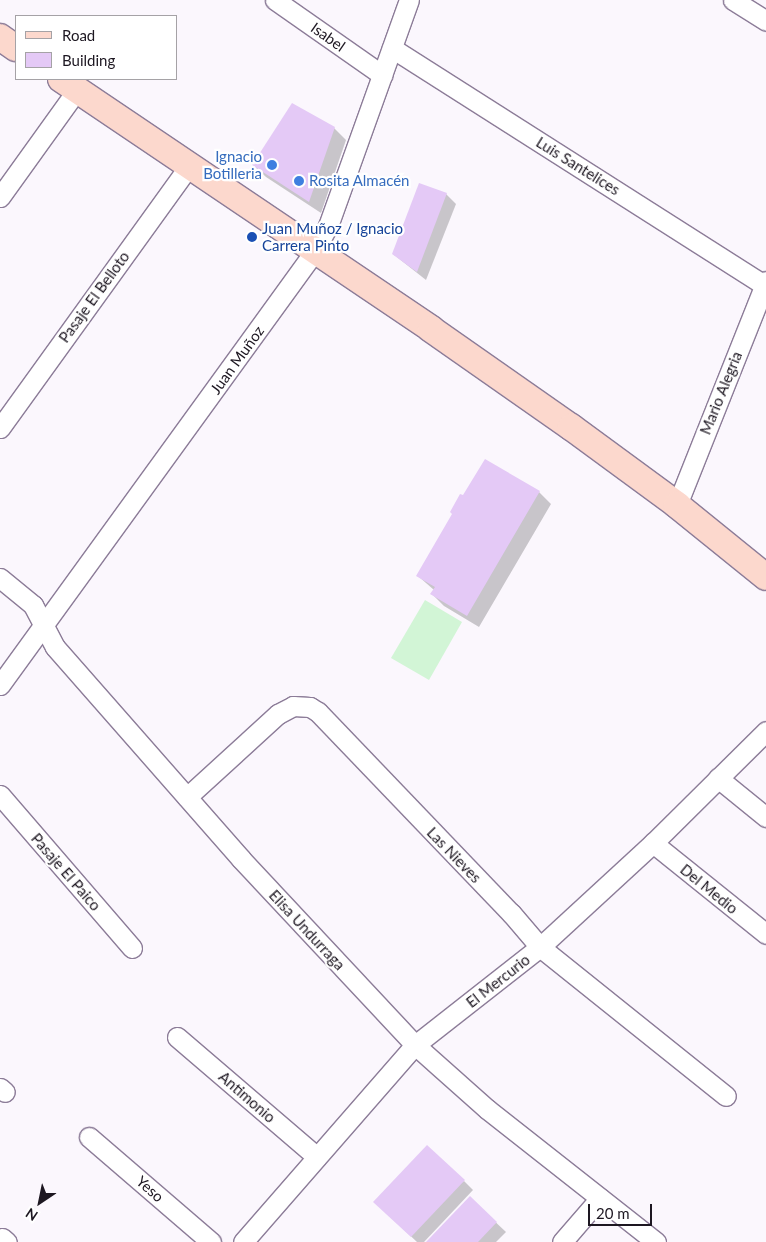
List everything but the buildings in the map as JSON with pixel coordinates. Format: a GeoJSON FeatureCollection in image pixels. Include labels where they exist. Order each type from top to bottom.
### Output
{"type":"FeatureCollection","features":[{"type":"Feature","properties":{"kind":"main road"},"geometry":{"type":"LineString","coordinates":[[0,37],[15,47]]}},
{"type":"Feature","properties":{"kind":"main road"},"geometry":{"type":"LineString","coordinates":[[69,84],[314,252],[432,329],[677,505],[766,577]]}},
{"type":"Feature","properties":{"kind":"street","name":"Isabel"},"geometry":{"type":"LineString","coordinates":[[274,0],[382,75]]}},
{"type":"Feature","properties":{"kind":"street","name":"Juan Muñoz"},"geometry":{"type":"LineString","coordinates":[[0,685],[314,252],[328,226],[409,0]]}},
{"type":"Feature","properties":{"kind":"street"},"geometry":{"type":"LineString","coordinates":[[733,0],[766,21]]}},
{"type":"Feature","properties":{"kind":"street","name":"Luis Santelices"},"geometry":{"type":"LineString","coordinates":[[392,48],[765,283]]}},
{"type":"Feature","properties":{"kind":"street"},"geometry":{"type":"LineString","coordinates":[[0,197],[69,84]]}},
{"type":"Feature","properties":{"kind":"street","name":"Pasaje El Belloto"},"geometry":{"type":"LineString","coordinates":[[0,428],[189,166]]}},
{"type":"Feature","properties":{"kind":"street","name":"Mario Alegria"},"geometry":{"type":"LineString","coordinates":[[677,505],[765,283]]}},
{"type":"Feature","properties":{"kind":"street","name":"Elisa Undurraga"},"geometry":{"type":"LineString","coordinates":[[0,578],[33,605],[55,647],[297,920],[415,1045],[487,1109],[656,1242]]}},
{"type":"Feature","properties":{"kind":"street","name":"Las Nieves"},"geometry":{"type":"LineString","coordinates":[[188,797],[278,714],[293,706],[310,707],[318,712],[511,913],[540,947],[726,1096]]}},
{"type":"Feature","properties":{"kind":"street","name":"El Mercurio"},"geometry":{"type":"LineString","coordinates":[[252,1239],[317,1157],[415,1045],[540,947],[653,843],[766,731]]}},
{"type":"Feature","properties":{"kind":"street"},"geometry":{"type":"LineString","coordinates":[[718,778],[766,817]]}},
{"type":"Feature","properties":{"kind":"street","name":"Pasaje El Paico"},"geometry":{"type":"LineString","coordinates":[[0,795],[132,948]]}},
{"type":"Feature","properties":{"kind":"street","name":"Del Medio"},"geometry":{"type":"LineString","coordinates":[[653,843],[766,934]]}},
{"type":"Feature","properties":{"kind":"street","name":"Antimonio"},"geometry":{"type":"LineString","coordinates":[[177,1037],[317,1157]]}},
{"type":"Feature","properties":{"kind":"street","name":"Yeso"},"geometry":{"type":"LineString","coordinates":[[89,1137],[211,1242]]}},
{"type":"Feature","properties":{"kind":"street"},"geometry":{"type":"LineString","coordinates":[[562,1242],[600,1198]]}},
{"type":"Feature","properties":{"kind":"green space"},"geometry":{"type":"Polygon","coordinates":[[[425,600],[462,622],[429,680],[391,658],[425,600]]]}},
{"type":"Feature","properties":{"kind":"place","name":"Ignacio Botilleria"},"geometry":{"type":"Point","coordinates":[272,165]}},
{"type":"Feature","properties":{"kind":"place","name":"Rosita Almacén"},"geometry":{"type":"Point","coordinates":[299,181]}},
{"type":"Feature","properties":{"kind":"place","name":"Juan Muñoz / Ignacio Carrera Pinto"},"geometry":{"type":"Point","coordinates":[252,237]}}]}
